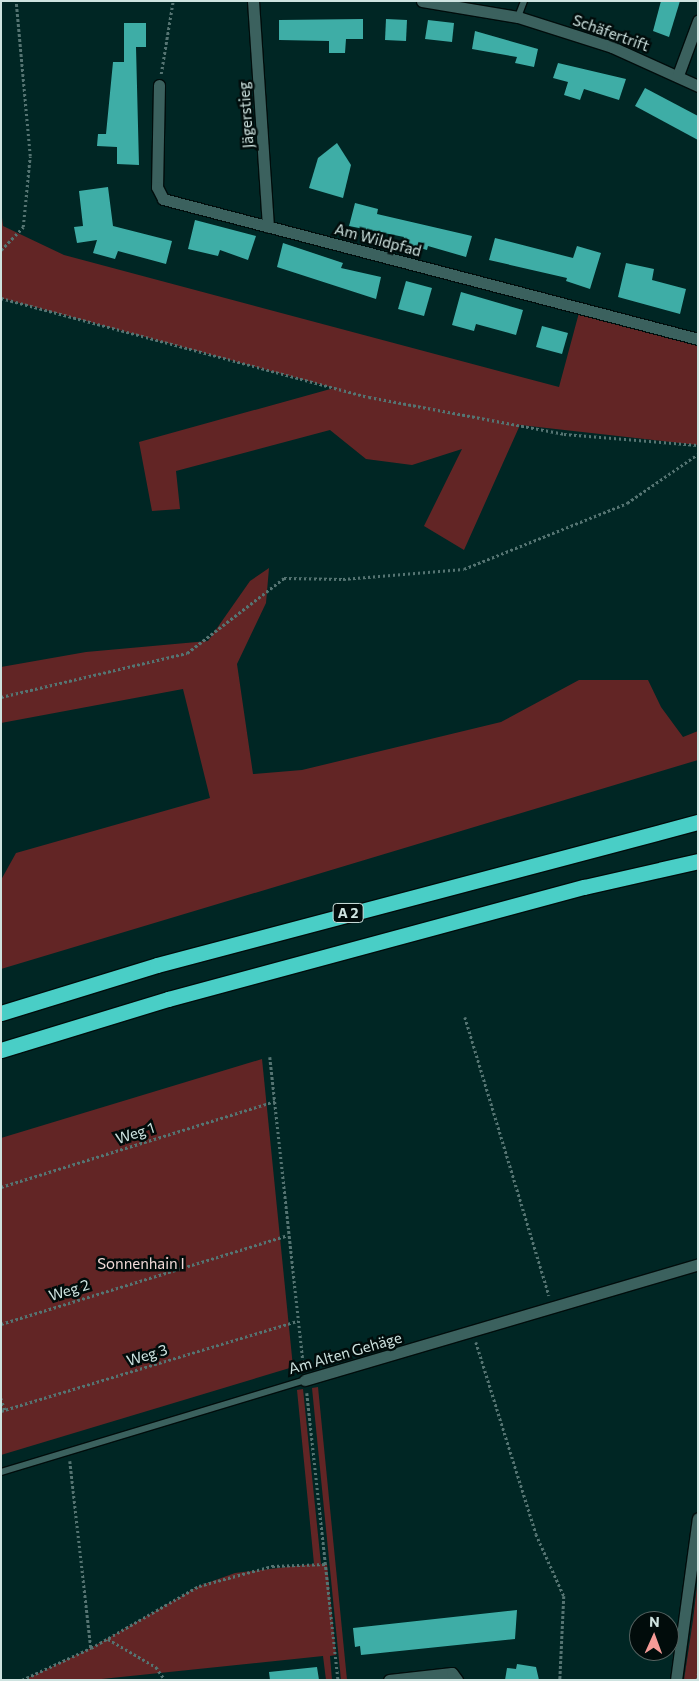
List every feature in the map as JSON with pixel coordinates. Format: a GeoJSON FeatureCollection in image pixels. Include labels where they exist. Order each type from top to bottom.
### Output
{"type":"FeatureCollection","features":[{"type":"Feature","properties":{"kind":"highway","name":"A 2"},"geometry":{"type":"LineString","coordinates":[[1,1013],[157,965],[698,822]]}},
{"type":"Feature","properties":{"kind":"highway","name":"A 2"},"geometry":{"type":"LineString","coordinates":[[1,1050],[168,999],[698,861]]}},
{"type":"Feature","properties":{"kind":"street","name":"Jägerstieg"},"geometry":{"type":"LineString","coordinates":[[253,1],[268,227]]}},
{"type":"Feature","properties":{"kind":"street","name":"Schäfertrift"},"geometry":{"type":"LineString","coordinates":[[422,1],[518,17],[612,46],[678,75],[698,86]]}},
{"type":"Feature","properties":{"kind":"street"},"geometry":{"type":"LineString","coordinates":[[678,75],[698,21]]}},
{"type":"Feature","properties":{"kind":"street","name":"Am Wildpfad"},"geometry":{"type":"LineString","coordinates":[[159,85],[157,187],[163,199],[698,339]]}},
{"type":"Feature","properties":{"kind":"street","name":"Am Alten Gehäge"},"geometry":{"type":"LineString","coordinates":[[305,1380],[698,1264]]}},
{"type":"Feature","properties":{"kind":"street"},"geometry":{"type":"LineString","coordinates":[[676,1680],[698,1518]]}},
{"type":"Feature","properties":{"kind":"street"},"geometry":{"type":"LineString","coordinates":[[389,1680],[452,1673],[457,1680]]}},
{"type":"Feature","properties":{"kind":"lane"},"geometry":{"type":"LineString","coordinates":[[518,17],[524,1]]}},
{"type":"Feature","properties":{"kind":"lane","name":"Am Alten Gehäge"},"geometry":{"type":"LineString","coordinates":[[1,1472],[305,1380]]}},
{"type":"Feature","properties":{"kind":"path"},"geometry":{"type":"LineString","coordinates":[[1,250],[23,227],[30,156],[16,1]]}},
{"type":"Feature","properties":{"kind":"path"},"geometry":{"type":"LineString","coordinates":[[159,85],[174,1]]}},
{"type":"Feature","properties":{"kind":"path"},"geometry":{"type":"LineString","coordinates":[[1,298],[369,397],[564,434],[698,445]]}},
{"type":"Feature","properties":{"kind":"path"},"geometry":{"type":"LineString","coordinates":[[1,697],[187,653],[284,578],[343,579],[464,569],[627,503],[698,454]]}},
{"type":"Feature","properties":{"kind":"path"},"geometry":{"type":"LineString","coordinates":[[465,1017],[553,1307]]}},
{"type":"Feature","properties":{"kind":"path","name":"Weg 1"},"geometry":{"type":"LineString","coordinates":[[1,1187],[275,1102]]}},
{"type":"Feature","properties":{"kind":"path","name":"Weg 2"},"geometry":{"type":"LineString","coordinates":[[1,1324],[288,1235]]}},
{"type":"Feature","properties":{"kind":"path","name":"Weg 3"},"geometry":{"type":"LineString","coordinates":[[3,1410],[298,1321]]}},
{"type":"Feature","properties":{"kind":"path"},"geometry":{"type":"LineString","coordinates":[[472,1331],[536,1534],[564,1596],[560,1680]]}},
{"type":"Feature","properties":{"kind":"path"},"geometry":{"type":"LineString","coordinates":[[1,1398],[3,1410]]}},
{"type":"Feature","properties":{"kind":"path"},"geometry":{"type":"LineString","coordinates":[[69,1452],[91,1648]]}},
{"type":"Feature","properties":{"kind":"path"},"geometry":{"type":"LineString","coordinates":[[22,1680],[108,1639],[199,1586],[235,1573],[327,1564]]}},
{"type":"Feature","properties":{"kind":"path"},"geometry":{"type":"LineString","coordinates":[[108,1639],[156,1667],[165,1680]]}},
{"type":"Feature","properties":{"kind":"path"},"geometry":{"type":"LineString","coordinates":[[697,1680],[698,1674]]}},
{"type":"Feature","properties":{"kind":"green space"},"geometry":{"type":"Polygon","coordinates":[[[1,209],[3,226],[64,255],[559,387],[580,309],[698,339],[698,445],[520,425],[464,550],[424,526],[462,449],[412,465],[366,459],[330,430],[176,471],[180,509],[152,511],[139,442],[334,388],[1,298],[1,209]]]}},
{"type":"Feature","properties":{"kind":"green space"},"geometry":{"type":"Polygon","coordinates":[[[269,568],[266,603],[237,664],[253,774],[302,770],[501,722],[579,680],[648,680],[661,707],[683,737],[698,731],[698,760],[1,969],[1,880],[16,853],[210,798],[183,689],[1,723],[1,667],[86,652],[208,641],[250,581],[269,568]]]}},
{"type":"Feature","properties":{"kind":"green space","name":"Sonnenhain I"},"geometry":{"type":"Polygon","coordinates":[[[262,1059],[293,1367],[1,1455],[1,1138],[262,1059]]]}},
{"type":"Feature","properties":{"kind":"green space"},"geometry":{"type":"Polygon","coordinates":[[[318,1387],[347,1680],[341,1680],[312,1388],[318,1387]]]}},
{"type":"Feature","properties":{"kind":"green space"},"geometry":{"type":"Polygon","coordinates":[[[303,1389],[321,1564],[327,1564],[336,1655],[330,1656],[332,1680],[326,1680],[323,1656],[92,1680],[24,1680],[91,1648],[199,1586],[235,1573],[314,1564],[297,1390],[303,1389]]]}},
{"type":"Feature","properties":{"kind":"green space"},"geometry":{"type":"Polygon","coordinates":[[[698,1577],[698,1680],[684,1680],[693,1620],[698,1577]]]}},
{"type":"Feature","properties":{"kind":"building"},"geometry":{"type":"Polygon","coordinates":[[[661,1],[680,1],[669,37],[653,31],[661,1]]]}},
{"type":"Feature","properties":{"kind":"building"},"geometry":{"type":"Polygon","coordinates":[[[363,19],[363,39],[346,39],[345,53],[329,53],[329,41],[279,40],[279,20],[363,19]]]}},
{"type":"Feature","properties":{"kind":"building"},"geometry":{"type":"Polygon","coordinates":[[[386,19],[407,20],[406,41],[385,40],[386,19]]]}},
{"type":"Feature","properties":{"kind":"building"},"geometry":{"type":"Polygon","coordinates":[[[428,20],[454,23],[452,42],[425,39],[428,20]]]}},
{"type":"Feature","properties":{"kind":"building"},"geometry":{"type":"Polygon","coordinates":[[[124,23],[146,23],[146,47],[136,47],[139,165],[117,164],[117,147],[97,146],[98,134],[106,134],[113,62],[124,62],[124,23]]]}},
{"type":"Feature","properties":{"kind":"building"},"geometry":{"type":"Polygon","coordinates":[[[475,31],[538,49],[534,67],[515,63],[517,57],[472,49],[475,31]]]}},
{"type":"Feature","properties":{"kind":"building"},"geometry":{"type":"Polygon","coordinates":[[[558,63],[626,79],[619,100],[584,89],[580,100],[564,95],[568,82],[553,78],[558,63]]]}},
{"type":"Feature","properties":{"kind":"building"},"geometry":{"type":"Polygon","coordinates":[[[645,88],[698,116],[698,140],[635,106],[645,88]]]}},
{"type":"Feature","properties":{"kind":"building"},"geometry":{"type":"Polygon","coordinates":[[[337,143],[351,165],[343,198],[309,188],[318,158],[337,143]]]}},
{"type":"Feature","properties":{"kind":"building"},"geometry":{"type":"Polygon","coordinates":[[[108,187],[113,226],[172,241],[166,264],[118,251],[115,259],[93,253],[97,240],[77,243],[74,227],[83,226],[79,191],[108,187]]]}},
{"type":"Feature","properties":{"kind":"building"},"geometry":{"type":"Polygon","coordinates":[[[355,203],[378,209],[377,214],[472,236],[466,257],[428,246],[427,250],[402,243],[404,237],[349,226],[355,203]]]}},
{"type":"Feature","properties":{"kind":"building"},"geometry":{"type":"Polygon","coordinates":[[[195,220],[256,236],[248,260],[220,250],[218,256],[188,249],[195,220]]]}},
{"type":"Feature","properties":{"kind":"building"},"geometry":{"type":"Polygon","coordinates":[[[495,238],[573,258],[577,246],[601,253],[590,289],[566,281],[567,278],[489,260],[495,238]]]}},
{"type":"Feature","properties":{"kind":"building"},"geometry":{"type":"Polygon","coordinates":[[[283,243],[343,263],[341,268],[381,277],[376,299],[277,267],[283,243]]]}},
{"type":"Feature","properties":{"kind":"building"},"geometry":{"type":"Polygon","coordinates":[[[626,263],[654,269],[652,280],[686,289],[680,314],[618,297],[626,263]]]}},
{"type":"Feature","properties":{"kind":"building"},"geometry":{"type":"Polygon","coordinates":[[[406,281],[432,288],[424,316],[398,309],[406,281]]]}},
{"type":"Feature","properties":{"kind":"building"},"geometry":{"type":"Polygon","coordinates":[[[461,292],[523,310],[516,335],[476,324],[474,331],[452,325],[461,292]]]}},
{"type":"Feature","properties":{"kind":"building"},"geometry":{"type":"Polygon","coordinates":[[[542,326],[568,333],[562,354],[536,347],[542,326]]]}},
{"type":"Feature","properties":{"kind":"building"},"geometry":{"type":"Polygon","coordinates":[[[517,1610],[515,1639],[361,1655],[360,1646],[355,1647],[353,1628],[517,1610]]]}},
{"type":"Feature","properties":{"kind":"building"},"geometry":{"type":"Polygon","coordinates":[[[517,1664],[536,1667],[539,1680],[505,1680],[507,1668],[516,1669],[517,1664]]]}},
{"type":"Feature","properties":{"kind":"building"},"geometry":{"type":"Polygon","coordinates":[[[317,1667],[319,1680],[270,1680],[269,1672],[317,1667]]]}}]}
